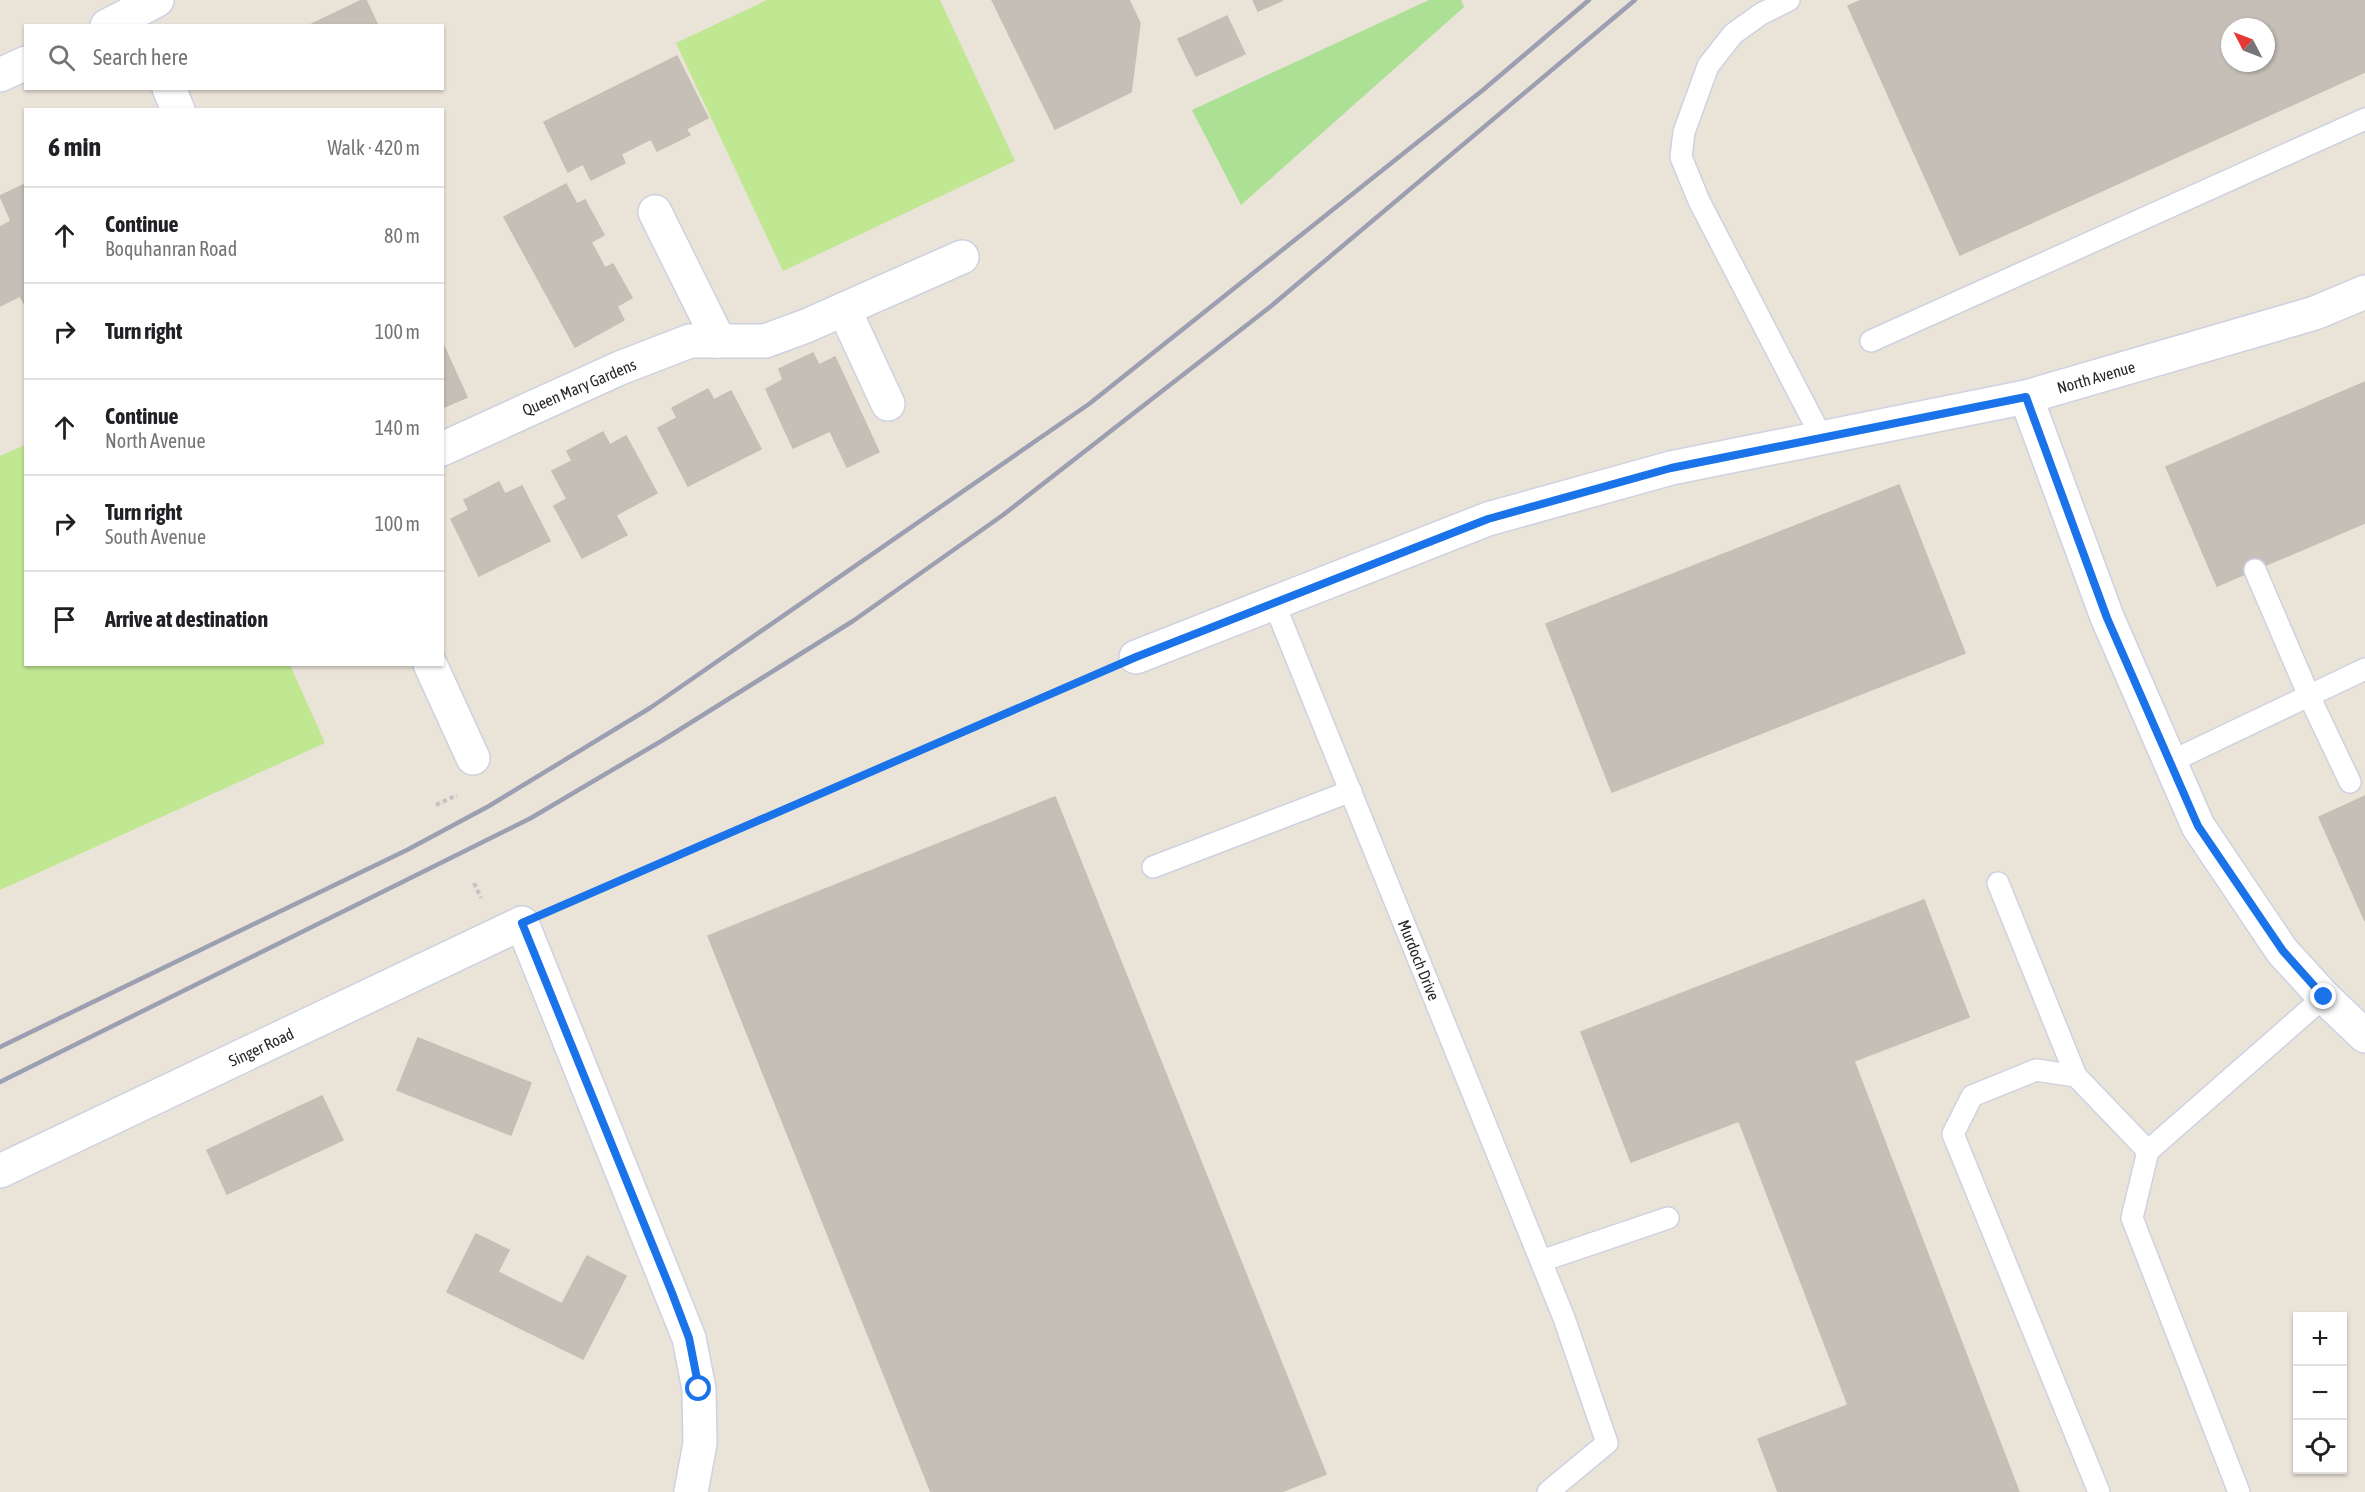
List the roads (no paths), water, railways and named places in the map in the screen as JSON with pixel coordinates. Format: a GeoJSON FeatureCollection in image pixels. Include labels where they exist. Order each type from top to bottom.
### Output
{"type":"FeatureCollection","features":[{"type":"Feature","properties":{"kind":"street"},"geometry":{"type":"LineString","coordinates":[[0,75],[24,64]]}},
{"type":"Feature","properties":{"kind":"street"},"geometry":{"type":"LineString","coordinates":[[170,90],[177,108]]}},
{"type":"Feature","properties":{"kind":"street"},"geometry":{"type":"LineString","coordinates":[[655,212],[719,341]]}},
{"type":"Feature","properties":{"kind":"street","name":"Queen Mary Gardens"},"geometry":{"type":"LineString","coordinates":[[444,448],[620,368],[690,341],[765,341],[962,257]]}},
{"type":"Feature","properties":{"kind":"street","name":"North Avenue"},"geometry":{"type":"LineString","coordinates":[[1136,657],[1488,519],[1671,468],[2026,397],[2314,313],[2365,292]]}},
{"type":"Feature","properties":{"kind":"street"},"geometry":{"type":"LineString","coordinates":[[844,309],[888,404]]}},
{"type":"Feature","properties":{"kind":"street"},"geometry":{"type":"LineString","coordinates":[[2026,397],[2107,618],[2198,826],[2283,951],[2324,997],[2365,1036]]}},
{"type":"Feature","properties":{"kind":"street"},"geometry":{"type":"LineString","coordinates":[[431,666],[473,758]]}},
{"type":"Feature","properties":{"kind":"street","name":"Singer Road"},"geometry":{"type":"LineString","coordinates":[[0,1171],[522,923],[689,1338],[699,1389],[700,1443],[691,1492]]}},
{"type":"Feature","properties":{"kind":"lane"},"geometry":{"type":"LineString","coordinates":[[1789,0],[1761,14],[1733,34],[1708,66],[1684,132],[1681,157],[1699,201],[1822,438]]}},
{"type":"Feature","properties":{"kind":"lane"},"geometry":{"type":"LineString","coordinates":[[1871,341],[2365,119]]}},
{"type":"Feature","properties":{"kind":"lane"},"geometry":{"type":"LineString","coordinates":[[2255,570],[2309,696],[2350,782]]}},
{"type":"Feature","properties":{"kind":"lane","name":"Murdoch Drive"},"geometry":{"type":"LineString","coordinates":[[1274,603],[1564,1318],[1607,1443],[1548,1492]]}},
{"type":"Feature","properties":{"kind":"lane"},"geometry":{"type":"LineString","coordinates":[[2170,762],[2365,669]]}},
{"type":"Feature","properties":{"kind":"lane"},"geometry":{"type":"LineString","coordinates":[[1153,867],[1351,791]]}},
{"type":"Feature","properties":{"kind":"lane"},"geometry":{"type":"LineString","coordinates":[[1998,884],[2076,1076],[2148,1151]]}},
{"type":"Feature","properties":{"kind":"lane"},"geometry":{"type":"LineString","coordinates":[[2239,1492],[2132,1218],[2148,1151],[2324,997]]}},
{"type":"Feature","properties":{"kind":"lane"},"geometry":{"type":"LineString","coordinates":[[2076,1076],[2036,1070],[1972,1096],[1953,1134],[2099,1492]]}},
{"type":"Feature","properties":{"kind":"lane"},"geometry":{"type":"LineString","coordinates":[[1541,1261],[1668,1218]]}},
{"type":"Feature","properties":{"kind":"railway"},"geometry":{"type":"LineString","coordinates":[[0,1047],[407,850],[489,806],[650,708],[1089,404],[1483,90],[1589,0]]}},
{"type":"Feature","properties":{"kind":"railway"},"geometry":{"type":"LineString","coordinates":[[0,1082],[531,818],[663,740],[853,621],[1003,515],[1270,307],[1635,0]]}}]}
